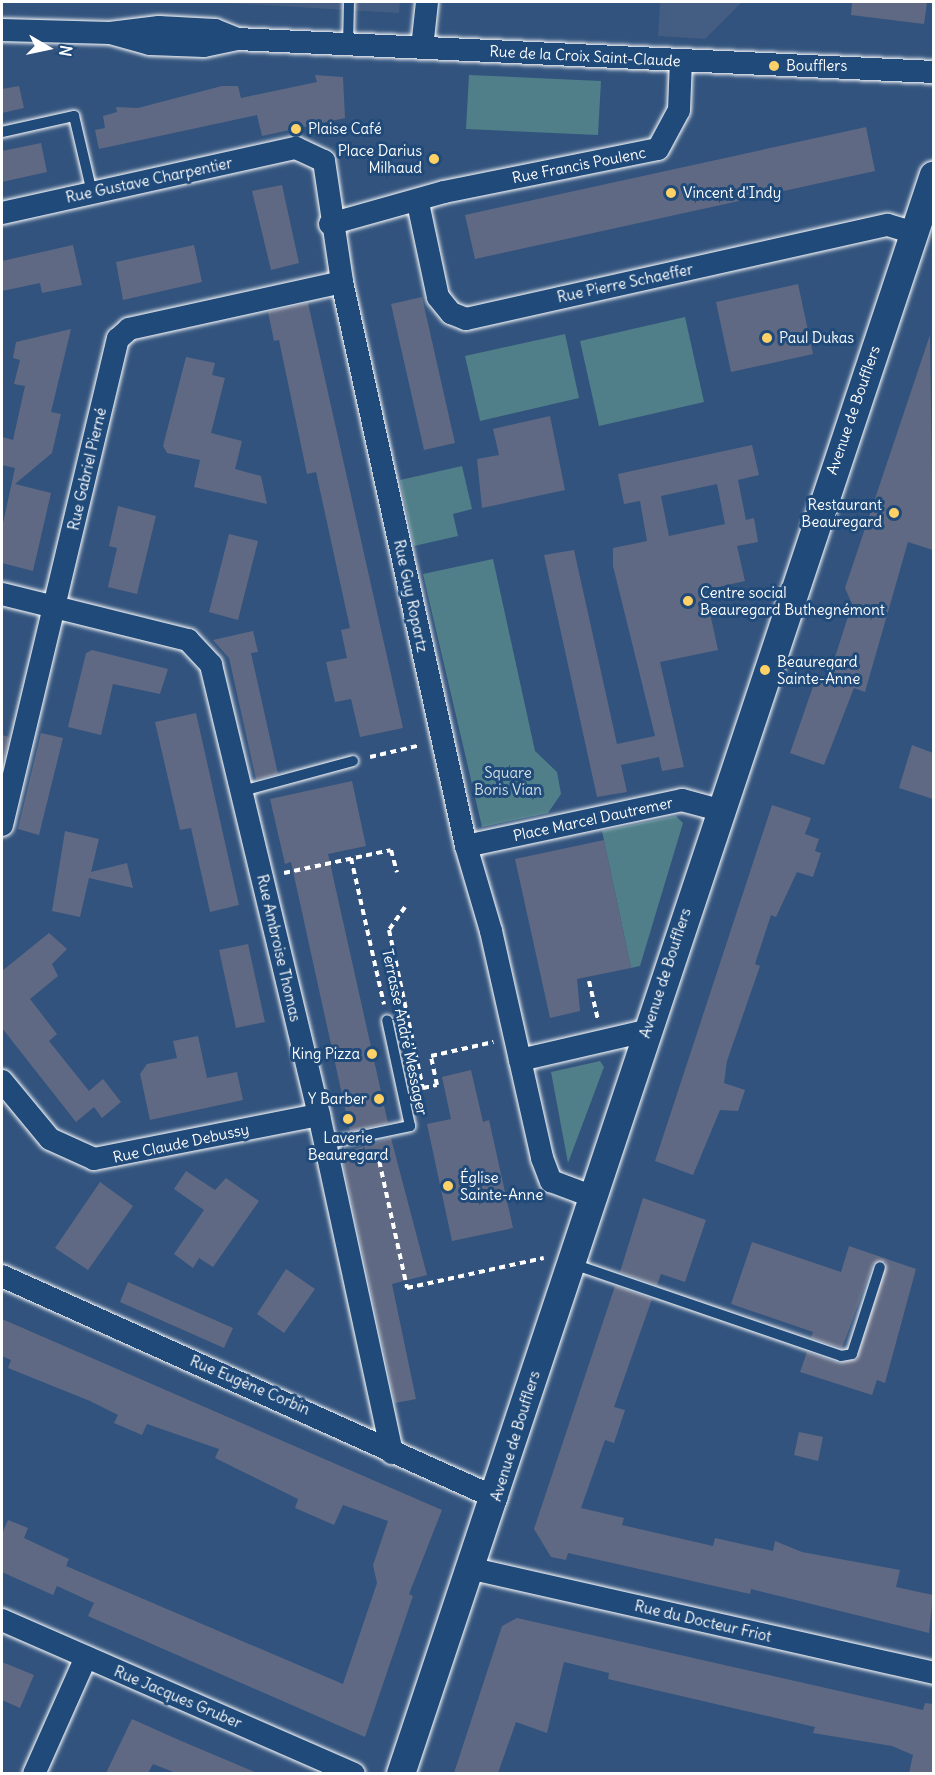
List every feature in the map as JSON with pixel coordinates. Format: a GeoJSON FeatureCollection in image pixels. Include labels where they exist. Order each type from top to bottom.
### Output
{"type":"FeatureCollection","features":[{"type":"Feature","properties":{"kind":"street"},"geometry":{"type":"LineString","coordinates":[[422,48],[427,2]]}},
{"type":"Feature","properties":{"kind":"street","name":"Rue de la Croix Saint-Claude"},"geometry":{"type":"LineString","coordinates":[[2,30],[110,33],[150,44],[204,46],[237,39],[933,72]]}},
{"type":"Feature","properties":{"kind":"street","name":"Rue Francis Poulenc"},"geometry":{"type":"LineString","coordinates":[[418,203],[444,192],[658,149],[679,110],[681,61]]}},
{"type":"Feature","properties":{"kind":"street","name":"Rue Gustave Charpentier"},"geometry":{"type":"LineString","coordinates":[[2,213],[296,148]]}},
{"type":"Feature","properties":{"kind":"street","name":"Rue Guy Ropartz"},"geometry":{"type":"LineString","coordinates":[[296,148],[324,161],[330,224],[442,740],[545,1172],[556,1185],[591,1196]]}},
{"type":"Feature","properties":{"kind":"street","name":"Avenue de Boufflers"},"geometry":{"type":"LineString","coordinates":[[401,1773],[496,1498],[557,1260],[591,1196],[718,810],[933,175]]}},
{"type":"Feature","properties":{"kind":"street"},"geometry":{"type":"LineString","coordinates":[[330,224],[418,203]]}},
{"type":"Feature","properties":{"kind":"street","name":"Rue Pierre Schaeffer"},"geometry":{"type":"LineString","coordinates":[[418,203],[438,297],[451,313],[466,319],[888,225],[914,233]]}},
{"type":"Feature","properties":{"kind":"street","name":"Rue Gabriel Pierné"},"geometry":{"type":"LineString","coordinates":[[2,825],[118,339],[129,329],[342,282]]}},
{"type":"Feature","properties":{"kind":"street","name":"Rue Ambroise Thomas"},"geometry":{"type":"LineString","coordinates":[[2,594],[198,647],[215,676],[318,1115],[392,1453]]}},
{"type":"Feature","properties":{"kind":"street","name":"Place Marcel Dautremer"},"geometry":{"type":"LineString","coordinates":[[466,846],[682,800],[718,810]]}},
{"type":"Feature","properties":{"kind":"street"},"geometry":{"type":"LineString","coordinates":[[520,1060],[646,1031]]}},
{"type":"Feature","properties":{"kind":"street","name":"Rue Claude Debussy"},"geometry":{"type":"LineString","coordinates":[[2,1081],[50,1139],[94,1159],[318,1115]]}},
{"type":"Feature","properties":{"kind":"street","name":"Rue Eugène Corbin"},"geometry":{"type":"LineString","coordinates":[[2,1276],[344,1425],[392,1453],[496,1498]]}},
{"type":"Feature","properties":{"kind":"street","name":"Rue du Docteur Friot"},"geometry":{"type":"LineString","coordinates":[[473,1569],[933,1673]]}},
{"type":"Feature","properties":{"kind":"street","name":"Rue Jacques Gruber"},"geometry":{"type":"LineString","coordinates":[[2,1620],[354,1773]]}},
{"type":"Feature","properties":{"kind":"street"},"geometry":{"type":"LineString","coordinates":[[34,1773],[86,1657]]}},
{"type":"Feature","properties":{"kind":"lane"},"geometry":{"type":"LineString","coordinates":[[348,45],[349,2]]}},
{"type":"Feature","properties":{"kind":"lane"},"geometry":{"type":"LineString","coordinates":[[2,132],[74,116],[92,193]]}},
{"type":"Feature","properties":{"kind":"lane"},"geometry":{"type":"LineString","coordinates":[[242,791],[353,761]]}},
{"type":"Feature","properties":{"kind":"lane","name":"Terrasse André Messager"},"geometry":{"type":"LineString","coordinates":[[324,1144],[410,1126],[387,1020]]}},
{"type":"Feature","properties":{"kind":"lane"},"geometry":{"type":"LineString","coordinates":[[557,1260],[841,1356],[852,1354],[880,1268]]}},
{"type":"Feature","properties":{"kind":"path"},"geometry":{"type":"LineString","coordinates":[[353,761],[442,740]]}},
{"type":"Feature","properties":{"kind":"path"},"geometry":{"type":"LineString","coordinates":[[262,878],[391,850],[396,872]]}},
{"type":"Feature","properties":{"kind":"path","name":"Terrasse André Messager"},"geometry":{"type":"LineString","coordinates":[[351,858],[387,1020]]}},
{"type":"Feature","properties":{"kind":"path"},"geometry":{"type":"LineString","coordinates":[[405,908],[389,930],[423,1088]]}},
{"type":"Feature","properties":{"kind":"path"},"geometry":{"type":"LineString","coordinates":[[589,981],[602,1041]]}},
{"type":"Feature","properties":{"kind":"path"},"geometry":{"type":"LineString","coordinates":[[403,1092],[437,1085],[431,1056],[468,1048]]}},
{"type":"Feature","properties":{"kind":"path"},"geometry":{"type":"LineString","coordinates":[[374,1134],[407,1288],[557,1260]]}},
{"type":"Feature","properties":{"kind":"shaded area"},"geometry":{"type":"Polygon","coordinates":[[[210,2],[400,2],[399,13],[210,2]]]}},
{"type":"Feature","properties":{"kind":"shaded area"},"geometry":{"type":"Polygon","coordinates":[[[660,2],[742,2],[705,39],[658,36],[660,2]]]}},
{"type":"Feature","properties":{"kind":"green space"},"geometry":{"type":"Polygon","coordinates":[[[469,75],[601,81],[598,135],[466,129],[469,75]]]}},
{"type":"Feature","properties":{"kind":"green space"},"geometry":{"type":"Polygon","coordinates":[[[685,317],[704,402],[599,426],[580,341],[685,317]]]}},
{"type":"Feature","properties":{"kind":"green space"},"geometry":{"type":"Polygon","coordinates":[[[565,334],[579,398],[480,421],[465,356],[565,334]]]}},
{"type":"Feature","properties":{"kind":"green space"},"geometry":{"type":"Polygon","coordinates":[[[462,466],[472,509],[453,514],[458,536],[414,546],[400,480],[462,466]]]}},
{"type":"Feature","properties":{"kind":"green space","name":"Square Boris Vian"},"geometry":{"type":"Polygon","coordinates":[[[493,559],[535,751],[557,772],[561,794],[548,813],[482,827],[423,574],[493,559]]]}},
{"type":"Feature","properties":{"kind":"green space"},"geometry":{"type":"Polygon","coordinates":[[[676,816],[683,823],[640,966],[631,968],[602,831],[676,816]]]}},
{"type":"Feature","properties":{"kind":"green space"},"geometry":{"type":"Polygon","coordinates":[[[600,1061],[604,1067],[568,1163],[551,1072],[600,1061]]]}},
{"type":"Feature","properties":{"kind":"building"},"geometry":{"type":"Polygon","coordinates":[[[852,2],[927,2],[924,24],[851,15],[852,2]]]}},
{"type":"Feature","properties":{"kind":"building"},"geometry":{"type":"Polygon","coordinates":[[[315,75],[343,77],[345,118],[262,136],[257,115],[99,149],[95,130],[105,128],[103,116],[117,112],[116,107],[138,108],[222,86],[238,86],[241,98],[317,82],[315,75]]]}},
{"type":"Feature","properties":{"kind":"building"},"geometry":{"type":"Polygon","coordinates":[[[19,86],[24,108],[2,113],[2,89],[19,86]]]}},
{"type":"Feature","properties":{"kind":"building","name":"Vincent d'Indy"},"geometry":{"type":"Polygon","coordinates":[[[866,127],[875,171],[475,259],[465,215],[866,127]]]}},
{"type":"Feature","properties":{"kind":"building"},"geometry":{"type":"Polygon","coordinates":[[[41,143],[47,172],[2,182],[2,151],[41,143]]]}},
{"type":"Feature","properties":{"kind":"building"},"geometry":{"type":"Polygon","coordinates":[[[282,185],[299,263],[271,270],[252,191],[282,185]]]}},
{"type":"Feature","properties":{"kind":"building"},"geometry":{"type":"Polygon","coordinates":[[[73,245],[82,285],[42,293],[40,283],[2,291],[2,261],[73,245]]]}},
{"type":"Feature","properties":{"kind":"building"},"geometry":{"type":"Polygon","coordinates":[[[194,245],[202,282],[123,300],[116,262],[194,245]]]}},
{"type":"Feature","properties":{"kind":"building","name":"Paul Dukas"},"geometry":{"type":"Polygon","coordinates":[[[798,284],[813,354],[731,372],[716,302],[798,284]]]}},
{"type":"Feature","properties":{"kind":"building"},"geometry":{"type":"Polygon","coordinates":[[[422,297],[455,443],[424,450],[391,304],[422,297]]]}},
{"type":"Feature","properties":{"kind":"building"},"geometry":{"type":"Polygon","coordinates":[[[308,303],[403,728],[360,737],[351,699],[335,702],[326,662],[347,658],[341,630],[350,628],[316,472],[307,474],[279,340],[274,341],[268,312],[308,303]]]}},
{"type":"Feature","properties":{"kind":"building"},"geometry":{"type":"Polygon","coordinates":[[[71,329],[51,412],[61,414],[52,453],[15,484],[51,493],[33,571],[2,563],[2,528],[15,468],[2,465],[2,437],[13,440],[25,386],[14,384],[20,360],[13,358],[16,342],[71,329]]]}},
{"type":"Feature","properties":{"kind":"building"},"geometry":{"type":"Polygon","coordinates":[[[930,335],[933,550],[908,542],[865,692],[854,688],[824,765],[790,753],[817,675],[828,679],[852,604],[845,588],[930,335]]]}},
{"type":"Feature","properties":{"kind":"building"},"geometry":{"type":"Polygon","coordinates":[[[186,357],[215,363],[212,375],[225,378],[211,433],[242,441],[235,469],[261,476],[267,504],[194,487],[200,460],[167,453],[163,446],[186,357]]]}},
{"type":"Feature","properties":{"kind":"building"},"geometry":{"type":"Polygon","coordinates":[[[550,416],[565,490],[482,508],[477,459],[499,455],[493,429],[550,416]]]}},
{"type":"Feature","properties":{"kind":"building"},"geometry":{"type":"Polygon","coordinates":[[[752,445],[759,475],[738,480],[746,520],[754,518],[758,542],[737,546],[745,581],[705,590],[718,650],[660,662],[684,767],[662,771],[659,757],[621,765],[627,792],[597,797],[544,555],[574,550],[617,744],[655,736],[613,566],[613,548],[647,541],[640,501],[624,504],[618,474],[752,445]],[[717,484],[661,496],[669,536],[725,524],[717,484]]]}},
{"type":"Feature","properties":{"kind":"building"},"geometry":{"type":"Polygon","coordinates":[[[118,506],[156,516],[137,594],[108,587],[117,548],[109,546],[118,506]]]}},
{"type":"Feature","properties":{"kind":"building"},"geometry":{"type":"Polygon","coordinates":[[[229,534],[258,541],[238,620],[209,612],[229,534]]]}},
{"type":"Feature","properties":{"kind":"building"},"geometry":{"type":"Polygon","coordinates":[[[253,631],[258,652],[251,653],[278,774],[256,779],[229,658],[213,640],[253,631]]]}},
{"type":"Feature","properties":{"kind":"building"},"geometry":{"type":"Polygon","coordinates":[[[92,650],[168,669],[160,694],[113,684],[101,735],[68,727],[86,653],[92,650]]]}},
{"type":"Feature","properties":{"kind":"building"},"geometry":{"type":"Polygon","coordinates":[[[196,713],[239,905],[210,912],[191,828],[180,830],[155,722],[196,713]]]}},
{"type":"Feature","properties":{"kind":"building"},"geometry":{"type":"Polygon","coordinates":[[[41,733],[63,738],[39,835],[18,829],[41,733]]]}},
{"type":"Feature","properties":{"kind":"building"},"geometry":{"type":"Polygon","coordinates":[[[2,735],[9,737],[4,760],[2,759],[2,735]]]}},
{"type":"Feature","properties":{"kind":"building"},"geometry":{"type":"Polygon","coordinates":[[[912,745],[933,753],[933,799],[899,788],[912,745]]]}},
{"type":"Feature","properties":{"kind":"building"},"geometry":{"type":"Polygon","coordinates":[[[352,781],[366,846],[328,854],[388,1123],[350,1131],[291,862],[285,864],[270,799],[352,781]]]}},
{"type":"Feature","properties":{"kind":"building"},"geometry":{"type":"Polygon","coordinates":[[[772,805],[811,818],[805,834],[819,839],[815,851],[821,853],[813,877],[797,872],[776,917],[771,915],[755,964],[760,966],[727,1061],[724,1083],[745,1090],[738,1111],[720,1110],[693,1175],[655,1161],[772,805]]]}},
{"type":"Feature","properties":{"kind":"building"},"geometry":{"type":"Polygon","coordinates":[[[65,831],[99,839],[91,872],[127,863],[133,888],[89,878],[80,917],[52,911],[65,831]]]}},
{"type":"Feature","properties":{"kind":"building"},"geometry":{"type":"Polygon","coordinates":[[[604,840],[631,968],[577,979],[580,1011],[550,1018],[515,859],[604,840]]]}},
{"type":"Feature","properties":{"kind":"building"},"geometry":{"type":"Polygon","coordinates":[[[49,933],[67,949],[52,964],[58,976],[30,999],[57,1034],[49,1041],[89,1091],[103,1079],[121,1102],[102,1118],[94,1107],[76,1122],[2,1028],[2,971],[49,933]]]}},
{"type":"Feature","properties":{"kind":"building"},"geometry":{"type":"Polygon","coordinates":[[[248,944],[265,1022],[236,1028],[219,950],[248,944]]]}},
{"type":"Feature","properties":{"kind":"building"},"geometry":{"type":"Polygon","coordinates":[[[198,1036],[207,1078],[237,1072],[243,1100],[150,1120],[140,1074],[147,1064],[177,1058],[173,1041],[198,1036]]]}},
{"type":"Feature","properties":{"kind":"building","name":"Église Sainte-Anne"},"geometry":{"type":"Polygon","coordinates":[[[471,1070],[483,1122],[489,1120],[513,1228],[452,1241],[427,1124],[451,1119],[442,1077],[471,1070]]]}},
{"type":"Feature","properties":{"kind":"building"},"geometry":{"type":"Polygon","coordinates":[[[391,1138],[427,1275],[392,1284],[416,1399],[395,1403],[341,1153],[391,1138]]]}},
{"type":"Feature","properties":{"kind":"building"},"geometry":{"type":"Polygon","coordinates":[[[186,1171],[215,1190],[226,1178],[259,1201],[213,1267],[199,1258],[193,1268],[174,1254],[204,1210],[174,1189],[186,1171]]]}},
{"type":"Feature","properties":{"kind":"building"},"geometry":{"type":"Polygon","coordinates":[[[100,1182],[133,1206],[88,1270],[55,1248],[100,1182]]]}},
{"type":"Feature","properties":{"kind":"building"},"geometry":{"type":"Polygon","coordinates":[[[643,1198],[706,1220],[685,1282],[661,1274],[657,1285],[620,1272],[643,1198]]]}},
{"type":"Feature","properties":{"kind":"building"},"geometry":{"type":"Polygon","coordinates":[[[752,1242],[841,1272],[849,1246],[916,1269],[885,1383],[877,1380],[872,1395],[800,1372],[807,1352],[839,1363],[857,1359],[886,1262],[873,1264],[842,1348],[811,1338],[813,1332],[731,1304],[752,1242]]]}},
{"type":"Feature","properties":{"kind":"building"},"geometry":{"type":"Polygon","coordinates":[[[286,1269],[315,1289],[284,1333],[257,1314],[286,1269]]]}},
{"type":"Feature","properties":{"kind":"building"},"geometry":{"type":"Polygon","coordinates":[[[128,1282],[233,1328],[224,1348],[120,1302],[128,1282]]]}},
{"type":"Feature","properties":{"kind":"building"},"geometry":{"type":"Polygon","coordinates":[[[615,1286],[652,1299],[614,1407],[625,1410],[614,1443],[605,1440],[581,1508],[624,1518],[622,1525],[713,1546],[715,1538],[773,1551],[775,1541],[802,1552],[900,1570],[896,1587],[933,1595],[929,1633],[751,1589],[750,1594],[568,1553],[566,1560],[551,1557],[534,1529],[615,1286]]]}},
{"type":"Feature","properties":{"kind":"building"},"geometry":{"type":"Polygon","coordinates":[[[2,1319],[442,1510],[409,1594],[413,1596],[365,1737],[88,1616],[94,1603],[57,1586],[53,1595],[2,1572],[2,1534],[8,1520],[28,1528],[24,1538],[69,1559],[66,1566],[343,1684],[377,1583],[373,1565],[388,1521],[343,1505],[334,1525],[295,1508],[298,1499],[215,1458],[219,1449],[147,1424],[142,1435],[114,1423],[118,1415],[90,1401],[8,1368],[11,1360],[2,1356],[2,1319]]]}},
{"type":"Feature","properties":{"kind":"building"},"geometry":{"type":"Polygon","coordinates":[[[799,1432],[823,1437],[818,1461],[794,1455],[799,1432]]]}},
{"type":"Feature","properties":{"kind":"building"},"geometry":{"type":"Polygon","coordinates":[[[517,1618],[923,1710],[925,1703],[933,1704],[933,1773],[909,1773],[913,1755],[892,1746],[813,1733],[815,1727],[608,1679],[609,1673],[564,1662],[547,1733],[516,1722],[498,1773],[454,1773],[502,1626],[517,1618]]]}},
{"type":"Feature","properties":{"kind":"building"},"geometry":{"type":"Polygon","coordinates":[[[2,1662],[34,1675],[20,1708],[2,1700],[2,1662]]]}},
{"type":"Feature","properties":{"kind":"building"},"geometry":{"type":"Polygon","coordinates":[[[132,1719],[257,1773],[176,1773],[153,1764],[148,1773],[106,1773],[132,1719]]]}},
{"type":"Feature","properties":{"kind":"place","name":"Boufflers"},"geometry":{"type":"Point","coordinates":[774,66]}},
{"type":"Feature","properties":{"kind":"place","name":"Plaise Café"},"geometry":{"type":"Point","coordinates":[296,129]}},
{"type":"Feature","properties":{"kind":"place","name":"Place Darius Milhaud"},"geometry":{"type":"Point","coordinates":[434,159]}},
{"type":"Feature","properties":{"kind":"place","name":"Vincent d'Indy"},"geometry":{"type":"Point","coordinates":[671,193]}},
{"type":"Feature","properties":{"kind":"place","name":"Paul Dukas"},"geometry":{"type":"Point","coordinates":[767,338]}},
{"type":"Feature","properties":{"kind":"place","name":"Restaurant Beauregard"},"geometry":{"type":"Point","coordinates":[894,513]}},
{"type":"Feature","properties":{"kind":"place","name":"Centre social Beauregard Buthegnémont"},"geometry":{"type":"Point","coordinates":[688,601]}},
{"type":"Feature","properties":{"kind":"place","name":"Beauregard Sainte-Anne"},"geometry":{"type":"Point","coordinates":[765,670]}},
{"type":"Feature","properties":{"kind":"place","name":"King Pizza"},"geometry":{"type":"Point","coordinates":[372,1054]}},
{"type":"Feature","properties":{"kind":"place","name":"Y Barber"},"geometry":{"type":"Point","coordinates":[379,1099]}},
{"type":"Feature","properties":{"kind":"place","name":"Laverie Beauregard"},"geometry":{"type":"Point","coordinates":[348,1119]}},
{"type":"Feature","properties":{"kind":"place","name":"Église Sainte-Anne"},"geometry":{"type":"Point","coordinates":[448,1186]}}]}
